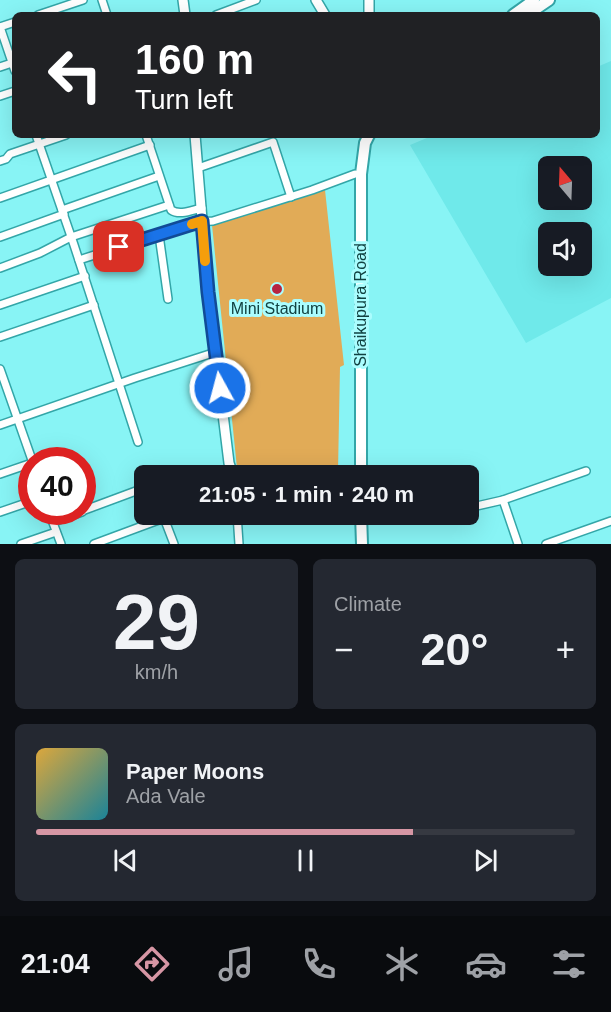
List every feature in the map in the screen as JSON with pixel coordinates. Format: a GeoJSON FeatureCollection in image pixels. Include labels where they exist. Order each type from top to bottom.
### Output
{"type":"FeatureCollection","features":[{"type":"Feature","properties":{"kind":"main road"},"geometry":{"type":"LineString","coordinates":[[517,12],[534,0]]}},
{"type":"Feature","properties":{"kind":"main road"},"geometry":{"type":"LineString","coordinates":[[531,12],[549,0]]}},
{"type":"Feature","properties":{"kind":"main road","name":"Shaikupura Road"},"geometry":{"type":"LineString","coordinates":[[355,465],[355,174],[361,138]]}},
{"type":"Feature","properties":{"kind":"main road","name":"Shaikupura Road"},"geometry":{"type":"LineString","coordinates":[[361,465],[361,174],[368,138]]}},
{"type":"Feature","properties":{"kind":"main road"},"geometry":{"type":"LineString","coordinates":[[356,544],[358,525]]}},
{"type":"Feature","properties":{"kind":"main road"},"geometry":{"type":"LineString","coordinates":[[360,525],[362,544]]}},
{"type":"Feature","properties":{"kind":"street"},"geometry":{"type":"LineString","coordinates":[[47,12],[83,0]]}},
{"type":"Feature","properties":{"kind":"street"},"geometry":{"type":"LineString","coordinates":[[224,12],[256,0]]}},
{"type":"Feature","properties":{"kind":"street"},"geometry":{"type":"LineString","coordinates":[[0,27],[12,58]]}},
{"type":"Feature","properties":{"kind":"street"},"geometry":{"type":"LineString","coordinates":[[37,138],[138,442]]}},
{"type":"Feature","properties":{"kind":"street"},"geometry":{"type":"LineString","coordinates":[[0,161],[6,159],[10,154],[57,138]]}},
{"type":"Feature","properties":{"kind":"street"},"geometry":{"type":"LineString","coordinates":[[147,138],[171,210],[177,213],[202,208]]}},
{"type":"Feature","properties":{"kind":"street"},"geometry":{"type":"LineString","coordinates":[[195,138],[202,221],[230,465]]}},
{"type":"Feature","properties":{"kind":"street"},"geometry":{"type":"LineString","coordinates":[[198,168],[273,142],[291,197]]}},
{"type":"Feature","properties":{"kind":"street"},"geometry":{"type":"LineString","coordinates":[[0,198],[150,145]]}},
{"type":"Feature","properties":{"kind":"street"},"geometry":{"type":"LineString","coordinates":[[79,260],[202,221],[213,221],[291,197],[355,174]]}},
{"type":"Feature","properties":{"kind":"street"},"geometry":{"type":"LineString","coordinates":[[0,237],[159,176]]}},
{"type":"Feature","properties":{"kind":"street"},"geometry":{"type":"LineString","coordinates":[[0,268],[40,253],[71,237],[168,205]]}},
{"type":"Feature","properties":{"kind":"street"},"geometry":{"type":"LineString","coordinates":[[159,235],[168,299]]}},
{"type":"Feature","properties":{"kind":"street"},"geometry":{"type":"LineString","coordinates":[[0,305],[84,276]]}},
{"type":"Feature","properties":{"kind":"street"},"geometry":{"type":"LineString","coordinates":[[0,337],[94,305]]}},
{"type":"Feature","properties":{"kind":"street"},"geometry":{"type":"LineString","coordinates":[[0,424],[216,351]]}},
{"type":"Feature","properties":{"kind":"street"},"geometry":{"type":"LineString","coordinates":[[0,369],[3,386],[27,447]]}},
{"type":"Feature","properties":{"kind":"street"},"geometry":{"type":"LineString","coordinates":[[0,474],[18,467]]}},
{"type":"Feature","properties":{"kind":"street"},"geometry":{"type":"LineString","coordinates":[[479,505],[503,500],[586,471]]}},
{"type":"Feature","properties":{"kind":"street"},"geometry":{"type":"LineString","coordinates":[[96,506],[134,492]]}},
{"type":"Feature","properties":{"kind":"street"},"geometry":{"type":"LineString","coordinates":[[503,500],[518,544]]}},
{"type":"Feature","properties":{"kind":"street"},"geometry":{"type":"LineString","coordinates":[[0,513],[18,506]]}},
{"type":"Feature","properties":{"kind":"street"},"geometry":{"type":"LineString","coordinates":[[94,544],[164,518],[174,544]]}},
{"type":"Feature","properties":{"kind":"street"},"geometry":{"type":"LineString","coordinates":[[546,544],[611,521]]}},
{"type":"Feature","properties":{"kind":"street"},"geometry":{"type":"LineString","coordinates":[[54,525],[61,544]]}},
{"type":"Feature","properties":{"kind":"street"},"geometry":{"type":"LineString","coordinates":[[238,525],[239,544]]}},
{"type":"Feature","properties":{"kind":"street"},"geometry":{"type":"LineString","coordinates":[[21,544],[56,532]]}},
{"type":"Feature","properties":{"kind":"shaded area"},"geometry":{"type":"Polygon","coordinates":[[[611,61],[611,298],[526,343],[410,145],[427,138],[600,138],[600,66],[611,61]]]}},
{"type":"Feature","properties":{"kind":"shaded area"},"geometry":{"type":"Polygon","coordinates":[[[325,190],[344,365],[340,367],[338,465],[237,465],[212,225],[325,190]]]}},
{"type":"Feature","properties":{"kind":"slow traffic"},"geometry":{"type":"LineString","coordinates":[[192,224],[202,221],[205,261]]}},
{"type":"Feature","properties":{"kind":"place","name":"Mini Stadium"},"geometry":{"type":"Point","coordinates":[277,289]}},
{"type":"Feature","properties":{"kind":"route"},"geometry":{"type":"LineString","coordinates":[[119,247],[202,221],[220,388]]}}]}
